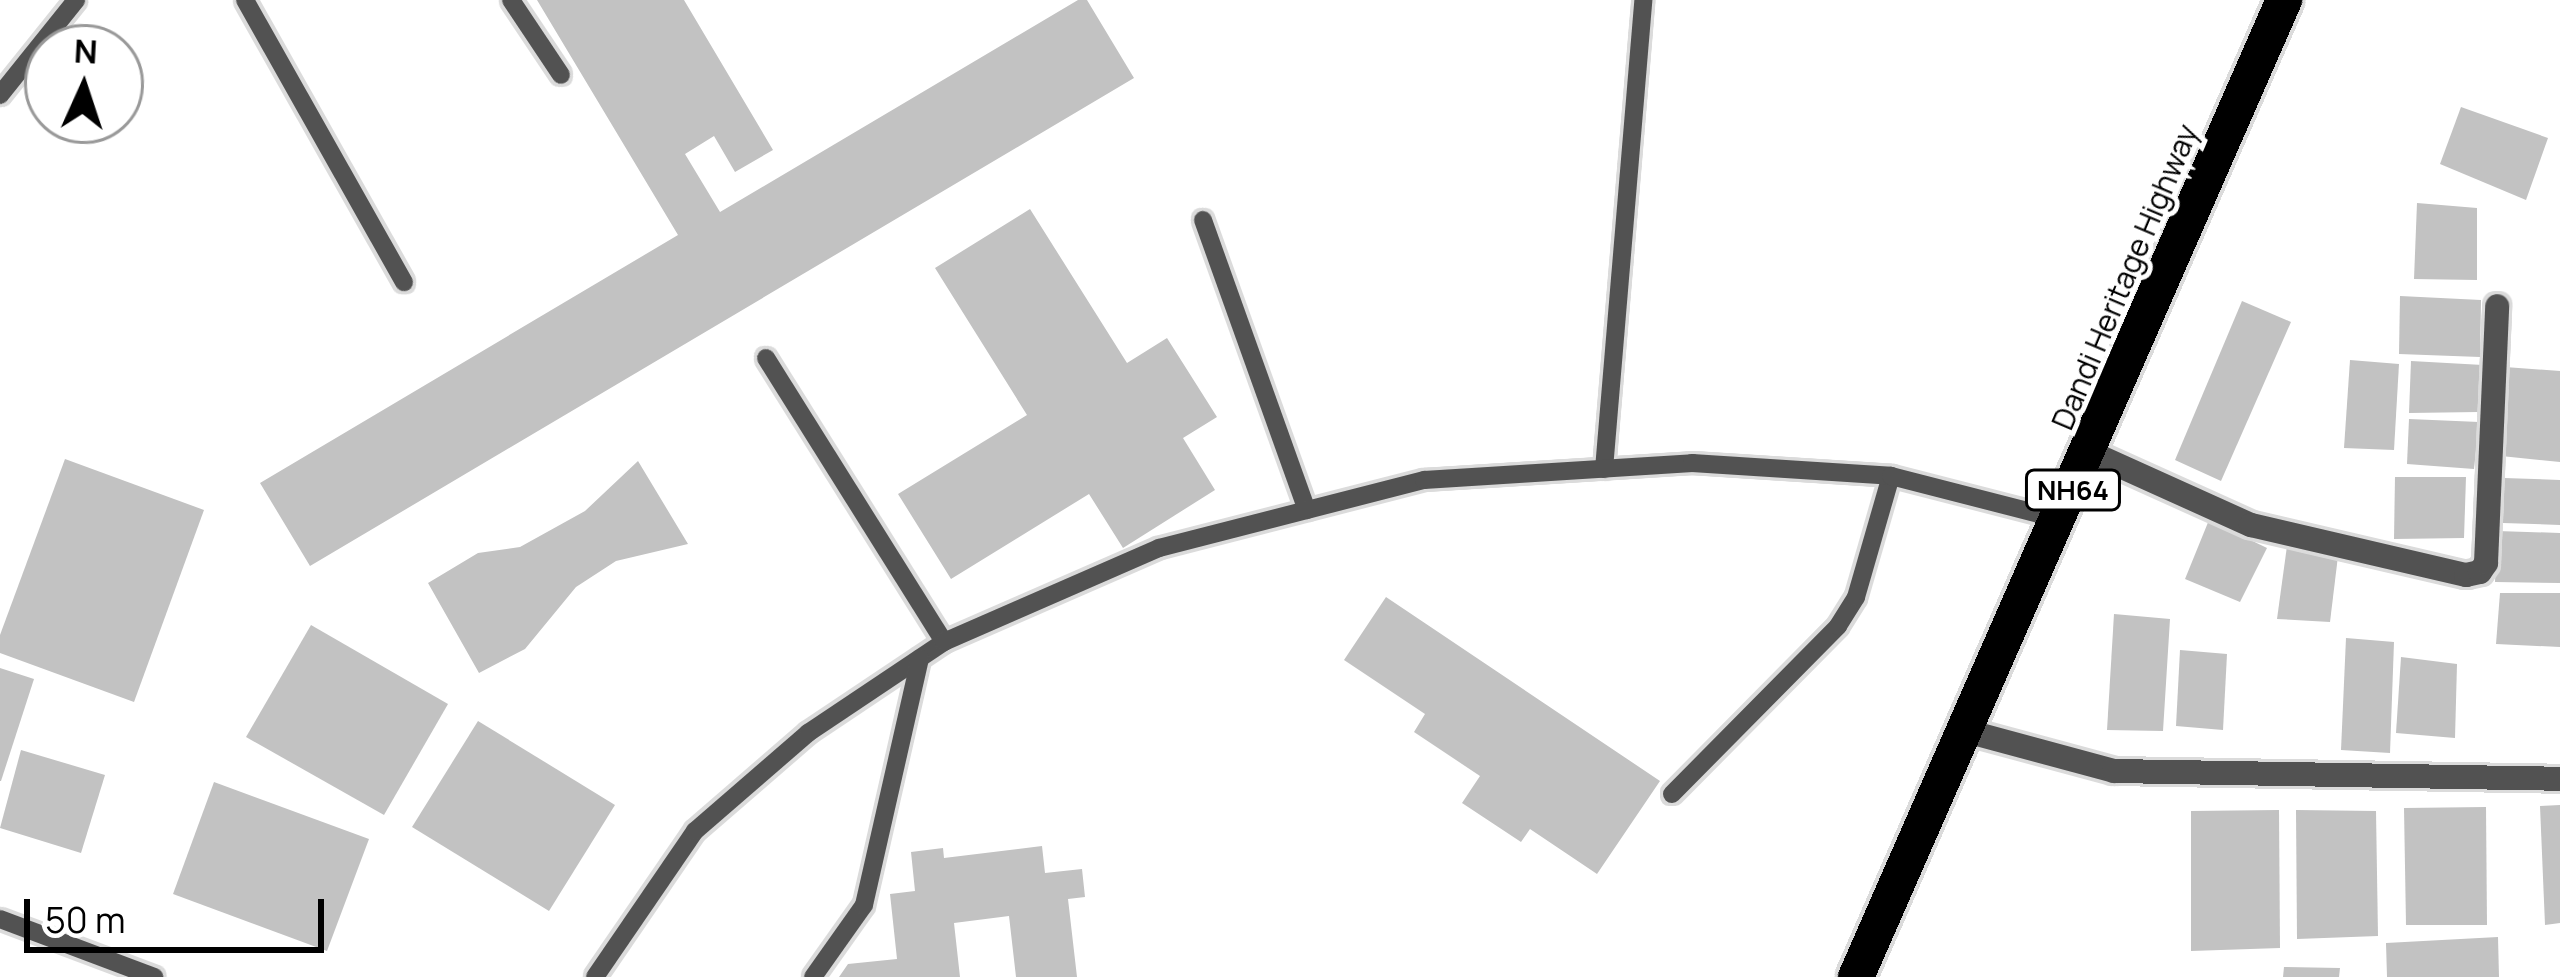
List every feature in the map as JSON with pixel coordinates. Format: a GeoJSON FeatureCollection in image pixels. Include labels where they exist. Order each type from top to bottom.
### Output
{"type":"FeatureCollection","features":[{"type":"Feature","properties":{"kind":"highway","name":"Dandi Heritage Highway"},"geometry":{"type":"LineString","coordinates":[[1856,977],[2284,0]]}},
{"type":"Feature","properties":{"kind":"street"},"geometry":{"type":"LineString","coordinates":[[2089,452],[2266,530],[2466,575],[2480,572],[2486,563],[2497,306]]}},
{"type":"Feature","properties":{"kind":"street"},"geometry":{"type":"LineString","coordinates":[[1966,731],[2114,771],[2560,778]]}},
{"type":"Feature","properties":{"kind":"lane"},"geometry":{"type":"LineString","coordinates":[[0,95],[76,0]]}},
{"type":"Feature","properties":{"kind":"lane"},"geometry":{"type":"LineString","coordinates":[[245,0],[404,282]]}},
{"type":"Feature","properties":{"kind":"lane"},"geometry":{"type":"LineString","coordinates":[[511,0],[561,75]]}},
{"type":"Feature","properties":{"kind":"lane"},"geometry":{"type":"LineString","coordinates":[[1604,469],[1643,0]]}},
{"type":"Feature","properties":{"kind":"lane"},"geometry":{"type":"LineString","coordinates":[[1203,220],[1307,510]]}},
{"type":"Feature","properties":{"kind":"lane"},"geometry":{"type":"LineString","coordinates":[[766,358],[944,642]]}},
{"type":"Feature","properties":{"kind":"lane"},"geometry":{"type":"LineString","coordinates":[[595,977],[695,831],[808,733],[944,642],[1160,548],[1424,480],[1692,464],[1891,476],[2060,520]]}},
{"type":"Feature","properties":{"kind":"lane"},"geometry":{"type":"LineString","coordinates":[[1672,794],[1838,626],[1856,597],[1891,476]]}},
{"type":"Feature","properties":{"kind":"lane"},"geometry":{"type":"LineString","coordinates":[[813,977],[864,905],[920,658]]}},
{"type":"Feature","properties":{"kind":"lane"},"geometry":{"type":"LineString","coordinates":[[0,919],[154,977]]}},
{"type":"Feature","properties":{"kind":"building"},"geometry":{"type":"Polygon","coordinates":[[[537,0],[684,0],[773,150],[735,172],[714,136],[685,154],[720,212],[1078,0],[1087,0],[1134,78],[310,566],[260,483],[678,235],[537,0]]]}},
{"type":"Feature","properties":{"kind":"building"},"geometry":{"type":"Polygon","coordinates":[[[2461,107],[2548,138],[2526,200],[2440,164],[2461,107]]]}},
{"type":"Feature","properties":{"kind":"building"},"geometry":{"type":"Polygon","coordinates":[[[2417,203],[2477,208],[2477,280],[2414,279],[2417,203]]]}},
{"type":"Feature","properties":{"kind":"building"},"geometry":{"type":"Polygon","coordinates":[[[1030,209],[1127,363],[1167,338],[1217,417],[1183,438],[1215,490],[1123,548],[1089,494],[951,579],[898,494],[1027,415],[935,268],[1030,209]]]}},
{"type":"Feature","properties":{"kind":"building"},"geometry":{"type":"Polygon","coordinates":[[[2400,296],[2481,300],[2480,357],[2399,354],[2400,296]]]}},
{"type":"Feature","properties":{"kind":"building"},"geometry":{"type":"Polygon","coordinates":[[[2242,301],[2291,322],[2221,481],[2175,460],[2242,301]]]}},
{"type":"Feature","properties":{"kind":"building"},"geometry":{"type":"Polygon","coordinates":[[[2350,360],[2399,364],[2394,450],[2344,448],[2350,360]]]}},
{"type":"Feature","properties":{"kind":"building"},"geometry":{"type":"Polygon","coordinates":[[[2411,361],[2483,365],[2478,412],[2409,413],[2411,361]]]}},
{"type":"Feature","properties":{"kind":"building"},"geometry":{"type":"Polygon","coordinates":[[[2505,367],[2560,371],[2560,462],[2501,456],[2505,367]]]}},
{"type":"Feature","properties":{"kind":"building"},"geometry":{"type":"Polygon","coordinates":[[[2409,419],[2479,422],[2474,469],[2407,464],[2409,419]]]}},
{"type":"Feature","properties":{"kind":"building"},"geometry":{"type":"Polygon","coordinates":[[[65,459],[204,510],[134,702],[0,653],[0,635],[65,459]]]}},
{"type":"Feature","properties":{"kind":"building"},"geometry":{"type":"Polygon","coordinates":[[[638,461],[688,544],[616,561],[576,587],[525,649],[479,673],[428,583],[478,553],[520,547],[585,511],[638,461]]]}},
{"type":"Feature","properties":{"kind":"building"},"geometry":{"type":"Polygon","coordinates":[[[2395,477],[2466,477],[2464,538],[2394,539],[2395,477]]]}},
{"type":"Feature","properties":{"kind":"building"},"geometry":{"type":"Polygon","coordinates":[[[2504,478],[2560,480],[2560,525],[2503,523],[2504,478]]]}},
{"type":"Feature","properties":{"kind":"building"},"geometry":{"type":"Polygon","coordinates":[[[2209,520],[2267,548],[2240,602],[2185,579],[2209,520]]]}},
{"type":"Feature","properties":{"kind":"building"},"geometry":{"type":"Polygon","coordinates":[[[2497,531],[2560,533],[2560,583],[2495,582],[2497,531]]]}},
{"type":"Feature","properties":{"kind":"building"},"geometry":{"type":"Polygon","coordinates":[[[2287,546],[2338,556],[2330,622],[2277,619],[2287,546]]]}},
{"type":"Feature","properties":{"kind":"building"},"geometry":{"type":"Polygon","coordinates":[[[2500,593],[2560,593],[2560,647],[2496,644],[2500,593]]]}},
{"type":"Feature","properties":{"kind":"building"},"geometry":{"type":"Polygon","coordinates":[[[1386,597],[1660,781],[1597,874],[1530,829],[1521,842],[1462,803],[1480,776],[1414,732],[1425,714],[1344,660],[1386,597]]]}},
{"type":"Feature","properties":{"kind":"building"},"geometry":{"type":"Polygon","coordinates":[[[2114,614],[2170,619],[2163,731],[2107,730],[2114,614]]]}},
{"type":"Feature","properties":{"kind":"building"},"geometry":{"type":"Polygon","coordinates":[[[311,625],[448,704],[384,815],[246,737],[311,625]]]}},
{"type":"Feature","properties":{"kind":"building"},"geometry":{"type":"Polygon","coordinates":[[[2346,638],[2394,642],[2390,753],[2341,750],[2346,638]]]}},
{"type":"Feature","properties":{"kind":"building"},"geometry":{"type":"Polygon","coordinates":[[[2180,650],[2227,654],[2223,730],[2176,726],[2180,650]]]}},
{"type":"Feature","properties":{"kind":"building"},"geometry":{"type":"Polygon","coordinates":[[[2401,657],[2457,664],[2455,738],[2396,733],[2401,657]]]}},
{"type":"Feature","properties":{"kind":"building"},"geometry":{"type":"Polygon","coordinates":[[[0,668],[34,679],[1,781],[0,781],[0,668]]]}},
{"type":"Feature","properties":{"kind":"building"},"geometry":{"type":"Polygon","coordinates":[[[478,721],[615,805],[549,911],[412,827],[478,721]]]}},
{"type":"Feature","properties":{"kind":"building"},"geometry":{"type":"Polygon","coordinates":[[[21,750],[105,775],[81,853],[0,828],[21,750]]]}},
{"type":"Feature","properties":{"kind":"building"},"geometry":{"type":"Polygon","coordinates":[[[214,782],[369,839],[327,951],[173,894],[214,782]]]}},
{"type":"Feature","properties":{"kind":"building"},"geometry":{"type":"Polygon","coordinates":[[[2560,805],[2560,923],[2545,925],[2540,806],[2560,805]]]}},
{"type":"Feature","properties":{"kind":"building"},"geometry":{"type":"Polygon","coordinates":[[[2486,807],[2487,925],[2406,925],[2404,808],[2486,807]]]}},
{"type":"Feature","properties":{"kind":"building"},"geometry":{"type":"Polygon","coordinates":[[[2279,810],[2280,948],[2191,951],[2191,811],[2279,810]]]}},
{"type":"Feature","properties":{"kind":"building"},"geometry":{"type":"Polygon","coordinates":[[[2296,810],[2376,811],[2378,936],[2297,939],[2296,810]]]}},
{"type":"Feature","properties":{"kind":"building"},"geometry":{"type":"Polygon","coordinates":[[[1042,846],[1045,873],[1082,869],[1085,897],[1068,899],[1077,977],[1016,977],[1009,916],[954,923],[960,977],[839,977],[848,964],[897,959],[890,894],[915,891],[911,852],[943,848],[944,858],[1042,846]]]}},
{"type":"Feature","properties":{"kind":"building"},"geometry":{"type":"Polygon","coordinates":[[[2498,937],[2499,977],[2387,977],[2386,943],[2498,937]]]}},
{"type":"Feature","properties":{"kind":"building"},"geometry":{"type":"Polygon","coordinates":[[[2284,967],[2340,968],[2339,977],[2283,977],[2284,967]]]}}]}
